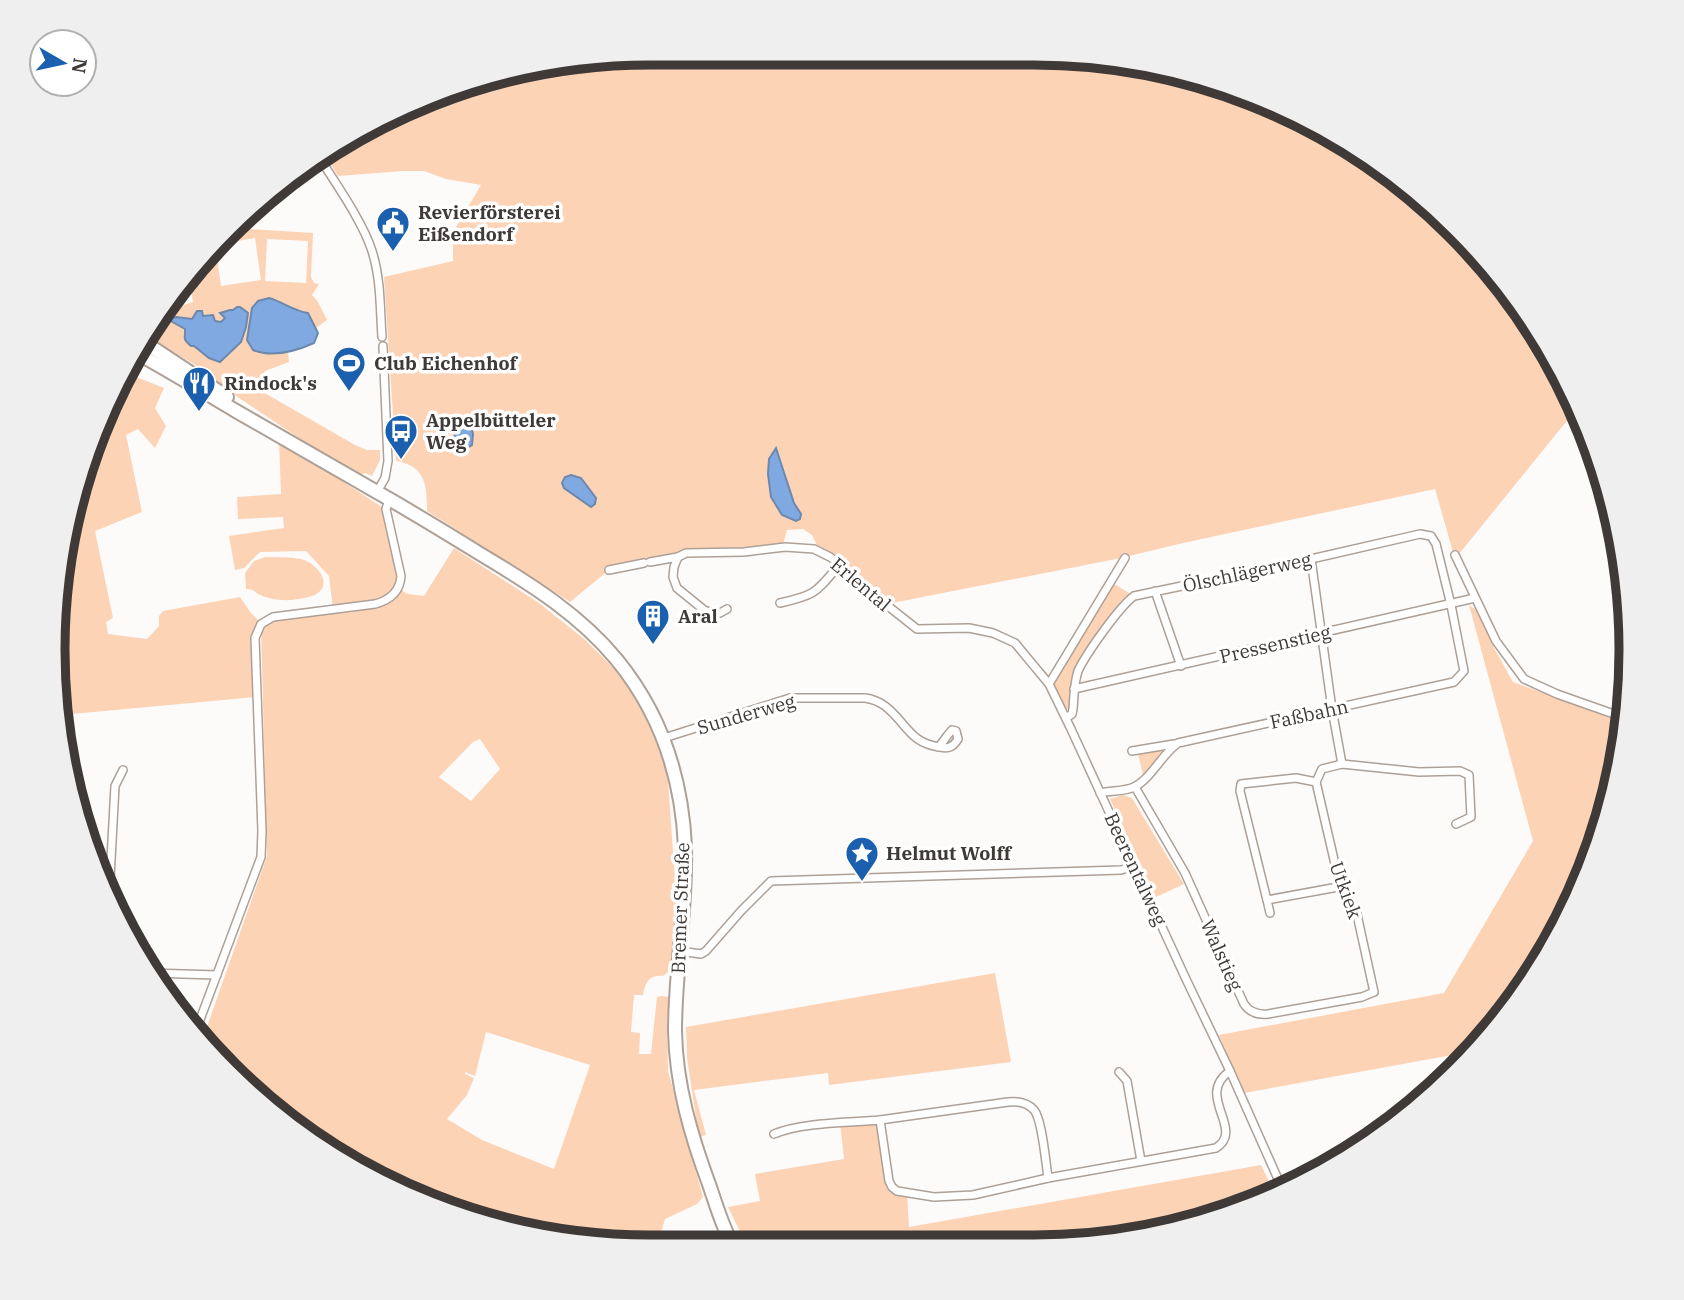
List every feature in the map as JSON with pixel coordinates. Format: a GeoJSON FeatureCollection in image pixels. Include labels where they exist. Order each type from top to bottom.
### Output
{"type":"FeatureCollection","features":[{"type":"Feature","properties":{"kind":"main road","name":"Bremer Straße"},"geometry":{"type":"LineString","coordinates":[[150,346],[192,372],[272,432]]}},
{"type":"Feature","properties":{"kind":"main road","name":"Bremer Straße"},"geometry":{"type":"LineString","coordinates":[[143,357],[383,495],[529,583],[562,606],[594,635],[617,660],[646,701],[664,738],[675,773],[685,847],[675,1032],[678,1074],[683,1105],[697,1152],[728,1235]]}},
{"type":"Feature","properties":{"kind":"street"},"geometry":{"type":"LineString","coordinates":[[199,1022],[261,857],[255,638],[261,624],[273,617],[383,602],[394,594],[401,583],[383,495],[388,461],[377,272],[372,250],[362,228],[323,164]]}},
{"type":"Feature","properties":{"kind":"street","name":"Ölschlägerweg"},"geometry":{"type":"LineString","coordinates":[[1066,719],[1072,714],[1074,689],[1086,657],[1124,605],[1134,596],[1420,534],[1431,536],[1436,544],[1451,605]]}},
{"type":"Feature","properties":{"kind":"street","name":"Erlental"},"geometry":{"type":"LineString","coordinates":[[609,570],[678,557],[686,553],[744,552],[785,547],[814,549],[830,556],[874,596],[917,629],[969,628],[993,633],[1015,643],[1049,684]]}},
{"type":"Feature","properties":{"kind":"street"},"geometry":{"type":"LineString","coordinates":[[1455,555],[1496,641],[1524,679],[1615,715]]}},
{"type":"Feature","properties":{"kind":"street"},"geometry":{"type":"LineString","coordinates":[[678,557],[673,577],[677,588],[704,610],[712,613],[727,610]]}},
{"type":"Feature","properties":{"kind":"street"},"geometry":{"type":"LineString","coordinates":[[1049,684],[1125,558]]}},
{"type":"Feature","properties":{"kind":"street"},"geometry":{"type":"LineString","coordinates":[[1311,559],[1342,764]]}},
{"type":"Feature","properties":{"kind":"street"},"geometry":{"type":"LineString","coordinates":[[780,603],[805,598],[817,591],[839,564]]}},
{"type":"Feature","properties":{"kind":"street"},"geometry":{"type":"LineString","coordinates":[[1155,591],[1181,666]]}},
{"type":"Feature","properties":{"kind":"street","name":"Pressenstieg"},"geometry":{"type":"LineString","coordinates":[[1074,689],[1475,598]]}},
{"type":"Feature","properties":{"kind":"street","name":"Faßbahn"},"geometry":{"type":"LineString","coordinates":[[1132,751],[1454,682],[1464,671],[1451,605]]}},
{"type":"Feature","properties":{"kind":"street","name":"Beerentalweg"},"geometry":{"type":"LineString","coordinates":[[1049,684],[1279,1181]]}},
{"type":"Feature","properties":{"kind":"street","name":"Sunderweg"},"geometry":{"type":"LineString","coordinates":[[664,738],[790,698],[865,698],[875,699],[886,707],[922,743],[938,747]]}},
{"type":"Feature","properties":{"kind":"street"},"geometry":{"type":"LineString","coordinates":[[1100,793],[1135,787],[1178,743]]}},
{"type":"Feature","properties":{"kind":"street"},"geometry":{"type":"LineString","coordinates":[[1270,913],[1240,791],[1241,785],[1296,778],[1316,782],[1322,769],[1342,764],[1419,772],[1460,771],[1469,775],[1471,817],[1456,824]]}},
{"type":"Feature","properties":{"kind":"street"},"geometry":{"type":"LineString","coordinates":[[110,876],[114,786],[123,770]]}},
{"type":"Feature","properties":{"kind":"street","name":"Utkiek"},"geometry":{"type":"LineString","coordinates":[[1316,782],[1341,885],[1356,911],[1374,992]]}},
{"type":"Feature","properties":{"kind":"street","name":"Walstieg"},"geometry":{"type":"LineString","coordinates":[[1135,787],[1185,873],[1247,1009],[1264,1014],[1362,997],[1374,992]]}},
{"type":"Feature","properties":{"kind":"street"},"geometry":{"type":"LineString","coordinates":[[679,951],[701,954],[706,951],[771,881],[1121,870],[1135,866]]}},
{"type":"Feature","properties":{"kind":"street"},"geometry":{"type":"LineString","coordinates":[[1266,900],[1341,885]]}},
{"type":"Feature","properties":{"kind":"street"},"geometry":{"type":"LineString","coordinates":[[162,973],[217,975]]}},
{"type":"Feature","properties":{"kind":"street"},"geometry":{"type":"LineString","coordinates":[[880,1119],[886,1167],[892,1187],[907,1194],[964,1196],[1048,1178],[1213,1149],[1221,1145],[1226,1132],[1216,1088],[1220,1079],[1230,1071]]}},
{"type":"Feature","properties":{"kind":"street"},"geometry":{"type":"LineString","coordinates":[[1119,1072],[1127,1081],[1141,1161]]}},
{"type":"Feature","properties":{"kind":"street"},"geometry":{"type":"LineString","coordinates":[[774,1134],[783,1130],[815,1126],[1008,1102],[1023,1103],[1034,1110],[1039,1119],[1048,1178]]}},
{"type":"Feature","properties":{"kind":"shaded area"},"geometry":{"type":"Polygon","coordinates":[[[650,65],[1034,65],[1072,66],[1148,76],[1222,96],[1293,125],[1359,163],[1420,210],[1474,264],[1521,325],[1541,357],[1571,416],[1455,559],[1435,489],[1121,558],[892,603],[838,556],[817,545],[812,535],[803,529],[787,530],[783,545],[670,558],[609,570],[570,602],[427,511],[423,478],[414,467],[396,461],[384,277],[453,261],[456,227],[481,185],[446,179],[424,171],[338,176],[329,161],[357,143],[426,109],[499,85],[574,70],[650,65]],[[776,449],[769,459],[768,474],[801,514],[776,449]]]}},
{"type":"Feature","properties":{"kind":"shaded area"},"geometry":{"type":"Polygon","coordinates":[[[242,230],[313,233],[311,277],[314,283],[319,284],[312,295],[327,320],[316,328],[309,313],[262,299],[254,304],[248,331],[263,353],[288,351],[289,362],[265,371],[256,388],[355,445],[367,450],[380,450],[380,460],[372,476],[365,473],[360,475],[317,450],[239,398],[202,369],[154,340],[167,319],[185,329],[187,342],[209,358],[227,356],[244,335],[247,313],[237,307],[233,311],[222,312],[225,318],[221,322],[215,321],[211,315],[167,319],[176,308],[193,302],[191,288],[217,257],[221,286],[261,280],[255,238],[230,242],[242,230]],[[267,239],[265,281],[306,283],[308,241],[267,239]]]}},
{"type":"Feature","properties":{"kind":"shaded area"},"geometry":{"type":"Polygon","coordinates":[[[133,376],[164,388],[155,408],[166,426],[155,448],[138,429],[126,435],[142,512],[95,531],[113,618],[106,622],[108,634],[147,639],[159,626],[159,616],[163,611],[240,597],[261,623],[273,617],[333,609],[329,576],[306,551],[260,552],[244,568],[235,570],[229,536],[284,528],[283,517],[238,519],[237,497],[281,494],[279,440],[388,511],[400,567],[399,589],[408,594],[424,596],[454,548],[539,603],[583,638],[632,686],[667,767],[677,907],[671,970],[663,976],[651,978],[643,995],[634,995],[631,1032],[640,1033],[639,1054],[651,1054],[657,997],[670,997],[667,1020],[668,1071],[703,1197],[697,1204],[665,1219],[660,1235],[612,1234],[536,1224],[462,1204],[426,1191],[357,1157],[325,1137],[264,1090],[206,1031],[267,856],[261,626],[255,638],[257,697],[69,714],[66,612],[76,536],[96,462],[109,426],[133,376]],[[480,739],[473,742],[439,777],[471,801],[500,769],[480,739]],[[486,1032],[475,1076],[465,1072],[474,1078],[467,1095],[447,1119],[482,1140],[554,1169],[590,1065],[486,1032]]]}},
{"type":"Feature","properties":{"kind":"shaded area"},"geometry":{"type":"Polygon","coordinates":[[[265,557],[295,558],[310,563],[323,579],[322,589],[309,597],[284,600],[272,599],[246,589],[245,573],[254,561],[265,557]]]}},
{"type":"Feature","properties":{"kind":"shaded area"},"geometry":{"type":"Polygon","coordinates":[[[1111,582],[1134,596],[1079,671],[1073,709],[1065,709],[1049,684],[1111,582]]]}},
{"type":"Feature","properties":{"kind":"shaded area"},"geometry":{"type":"Polygon","coordinates":[[[1469,605],[1478,611],[1513,682],[1615,720],[1599,801],[1575,874],[1559,909],[1521,975],[1457,1054],[1244,1093],[1219,1035],[1444,993],[1533,841],[1469,605]]]}},
{"type":"Feature","properties":{"kind":"shaded area"},"geometry":{"type":"Polygon","coordinates":[[[1164,745],[1165,755],[1144,779],[1137,750],[1164,745]]]}},
{"type":"Feature","properties":{"kind":"shaded area"},"geometry":{"type":"Polygon","coordinates":[[[1123,795],[1132,798],[1184,884],[1156,897],[1110,799],[1123,795]]]}},
{"type":"Feature","properties":{"kind":"shaded area"},"geometry":{"type":"Polygon","coordinates":[[[995,973],[1011,1062],[829,1085],[828,1073],[694,1090],[706,1135],[699,1137],[687,1058],[686,1027],[995,973]]]}},
{"type":"Feature","properties":{"kind":"shaded area"},"geometry":{"type":"Polygon","coordinates":[[[880,1120],[889,1181],[907,1193],[909,1227],[1261,1165],[1271,1185],[1185,1215],[1148,1224],[1072,1234],[742,1235],[728,1207],[760,1201],[755,1174],[844,1159],[840,1123],[880,1120]]]}},
{"type":"Feature","properties":{"kind":"water"},"geometry":{"type":"Polygon","coordinates":[[[269,298],[308,313],[318,333],[314,343],[284,352],[253,350],[247,340],[252,308],[258,301],[269,298]]]}},
{"type":"Feature","properties":{"kind":"water"},"geometry":{"type":"Polygon","coordinates":[[[240,307],[248,313],[246,327],[241,342],[220,362],[191,346],[185,339],[185,329],[167,319],[176,317],[192,319],[197,311],[202,311],[203,316],[213,315],[215,321],[221,322],[225,318],[220,313],[240,307]]]}},
{"type":"Feature","properties":{"kind":"water"},"geometry":{"type":"Polygon","coordinates":[[[470,421],[472,445],[461,446],[455,442],[456,431],[459,425],[470,421]]]}},
{"type":"Feature","properties":{"kind":"water"},"geometry":{"type":"Polygon","coordinates":[[[776,448],[794,503],[801,514],[796,521],[782,515],[771,497],[769,459],[776,448]]]}},
{"type":"Feature","properties":{"kind":"water"},"geometry":{"type":"Polygon","coordinates":[[[571,475],[581,478],[596,498],[591,507],[564,488],[562,483],[565,477],[571,475]]]}},
{"type":"Feature","properties":{"kind":"place","name":"Revierförsterei Eißendorf"},"geometry":{"type":"Point","coordinates":[393,253]}},
{"type":"Feature","properties":{"kind":"place","name":"Club Eichenhof"},"geometry":{"type":"Point","coordinates":[349,393]}},
{"type":"Feature","properties":{"kind":"place","name":"Rindock's"},"geometry":{"type":"Point","coordinates":[199,413]}},
{"type":"Feature","properties":{"kind":"place","name":"Appelbütteler Weg"},"geometry":{"type":"Point","coordinates":[401,461]}},
{"type":"Feature","properties":{"kind":"place","name":"Aral"},"geometry":{"type":"Point","coordinates":[653,646]}},
{"type":"Feature","properties":{"kind":"place","name":"Helmut Wolff"},"geometry":{"type":"Point","coordinates":[862,883]}}]}
